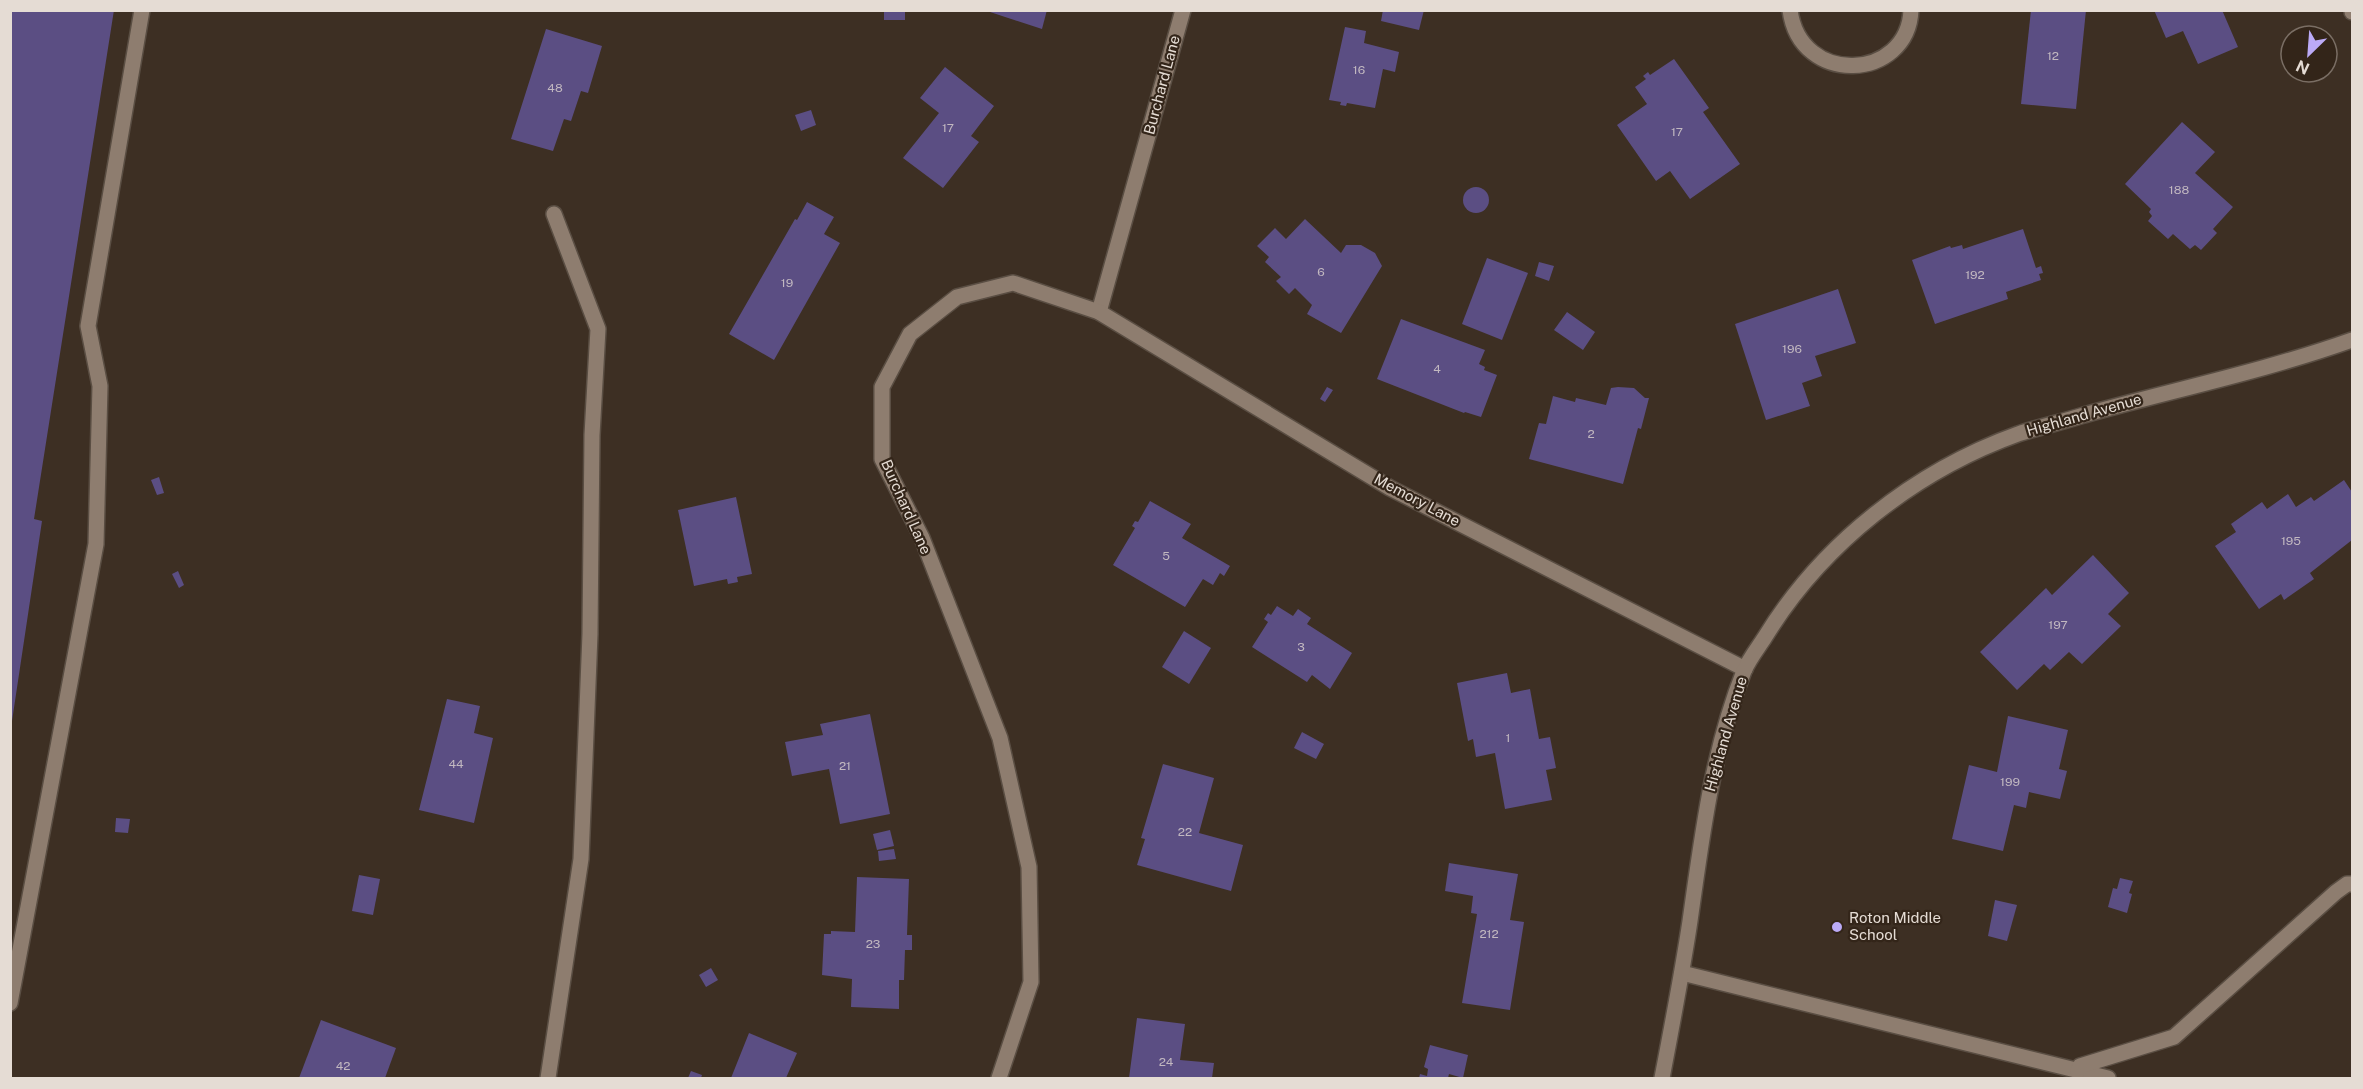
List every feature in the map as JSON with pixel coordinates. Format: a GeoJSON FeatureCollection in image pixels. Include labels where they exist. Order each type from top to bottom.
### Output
{"type":"FeatureCollection","features":[{"type":"Feature","properties":{"kind":"street"},"geometry":{"type":"LineString","coordinates":[[10,1004],[96,543],[100,386],[88,326],[142,10]]}},
{"type":"Feature","properties":{"kind":"street","name":"Burchard Lane"},"geometry":{"type":"LineString","coordinates":[[999,1078],[1031,982],[1029,867],[1000,738],[922,538],[882,459],[882,387],[910,334],[957,297],[1013,283],[1099,312],[1183,10]]}},
{"type":"Feature","properties":{"kind":"street"},"geometry":{"type":"LineString","coordinates":[[1790,10],[1792,23],[1801,41],[1815,56],[1834,65],[1853,66],[1873,63],[1890,52],[1903,37],[1911,18],[1911,10]]}},
{"type":"Feature","properties":{"kind":"street"},"geometry":{"type":"LineString","coordinates":[[548,1078],[581,859],[589,646],[592,435],[598,329],[554,214]]}},
{"type":"Feature","properties":{"kind":"street","name":"Memory Lane"},"geometry":{"type":"LineString","coordinates":[[1099,312],[1390,488],[1745,669]]}},
{"type":"Feature","properties":{"kind":"street","name":"Highland Avenue"},"geometry":{"type":"LineString","coordinates":[[1662,1078],[1682,973],[1709,793],[1725,728],[1745,669],[1782,609],[1824,562],[1862,524],[1904,492],[1953,463],[2018,435],[2352,340]]}},
{"type":"Feature","properties":{"kind":"street"},"geometry":{"type":"LineString","coordinates":[[2078,1071],[2080,1066],[2174,1037],[2336,892],[2347,884],[2352,884]]}},
{"type":"Feature","properties":{"kind":"street"},"geometry":{"type":"LineString","coordinates":[[1682,973],[2108,1078]]}},
{"type":"Feature","properties":{"kind":"building"},"geometry":{"type":"Polygon","coordinates":[[[10,10],[114,10],[34,519],[42,521],[12,721],[10,10]]]}},
{"type":"Feature","properties":{"kind":"building"},"geometry":{"type":"Polygon","coordinates":[[[884,10],[905,10],[905,20],[884,20],[884,10]]]}},
{"type":"Feature","properties":{"kind":"building"},"geometry":{"type":"Polygon","coordinates":[[[984,10],[1047,10],[1042,29],[984,10]]]}},
{"type":"Feature","properties":{"kind":"building"},"geometry":{"type":"Polygon","coordinates":[[[1383,10],[1424,10],[1419,30],[1381,21],[1383,10]]]}},
{"type":"Feature","properties":{"kind":"building"},"geometry":{"type":"Polygon","coordinates":[[[2031,10],[2086,10],[2076,109],[2021,104],[2031,10]]]}},
{"type":"Feature","properties":{"kind":"building"},"geometry":{"type":"Polygon","coordinates":[[[2154,10],[2222,10],[2238,47],[2198,64],[2183,31],[2166,38],[2154,10]]]}},
{"type":"Feature","properties":{"kind":"building"},"geometry":{"type":"Polygon","coordinates":[[[1345,27],[1366,31],[1364,43],[1399,52],[1395,72],[1383,69],[1375,108],[1347,103],[1346,106],[1340,105],[1341,102],[1329,100],[1345,27]]]}},
{"type":"Feature","properties":{"kind":"building"},"geometry":{"type":"Polygon","coordinates":[[[546,29],[602,46],[588,93],[581,91],[571,121],[564,119],[553,151],[511,139],[546,29]]]}},
{"type":"Feature","properties":{"kind":"building"},"geometry":{"type":"Polygon","coordinates":[[[1674,59],[1709,108],[1703,112],[1740,164],[1690,199],[1670,171],[1656,181],[1617,125],[1647,104],[1635,87],[1646,79],[1643,76],[1648,72],[1650,75],[1674,59]]]}},
{"type":"Feature","properties":{"kind":"building"},"geometry":{"type":"Polygon","coordinates":[[[945,67],[994,106],[971,136],[979,142],[943,188],[903,158],[939,113],[920,98],[945,67]]]}},
{"type":"Feature","properties":{"kind":"building"},"geometry":{"type":"Polygon","coordinates":[[[811,110],[816,125],[801,131],[795,115],[811,110]]]}},
{"type":"Feature","properties":{"kind":"building"},"geometry":{"type":"Polygon","coordinates":[[[2182,122],[2215,152],[2195,173],[2233,207],[2213,229],[2217,233],[2201,250],[2195,245],[2190,249],[2173,234],[2168,239],[2148,221],[2152,216],[2149,212],[2151,209],[2125,184],[2182,122]]]}},
{"type":"Feature","properties":{"kind":"building"},"geometry":{"type":"Polygon","coordinates":[[[1476,187],[1485,191],[1489,200],[1485,209],[1476,213],[1467,209],[1463,200],[1467,191],[1476,187]]]}},
{"type":"Feature","properties":{"kind":"building"},"geometry":{"type":"Polygon","coordinates":[[[807,202],[834,217],[824,234],[840,243],[774,360],[729,334],[807,202]]]}},
{"type":"Feature","properties":{"kind":"building"},"geometry":{"type":"Polygon","coordinates":[[[1305,219],[1341,253],[1346,245],[1361,245],[1375,253],[1382,266],[1341,333],[1307,314],[1312,305],[1295,288],[1289,294],[1276,281],[1281,277],[1265,262],[1269,257],[1257,246],[1275,228],[1286,239],[1305,219]]]}},
{"type":"Feature","properties":{"kind":"building"},"geometry":{"type":"Polygon","coordinates":[[[2023,229],[2036,268],[2041,266],[2043,273],[2039,274],[2041,280],[2006,292],[2008,299],[1935,324],[1912,260],[1950,246],[1951,248],[1962,245],[1963,249],[2023,229]]]}},
{"type":"Feature","properties":{"kind":"building"},"geometry":{"type":"Polygon","coordinates":[[[1487,258],[1528,273],[1502,340],[1462,324],[1487,258]]]}},
{"type":"Feature","properties":{"kind":"building"},"geometry":{"type":"Polygon","coordinates":[[[1539,262],[1554,266],[1549,281],[1535,276],[1539,262]]]}},
{"type":"Feature","properties":{"kind":"building"},"geometry":{"type":"Polygon","coordinates":[[[1838,289],[1856,343],[1815,356],[1822,376],[1802,383],[1810,406],[1766,420],[1735,324],[1838,289]]]}},
{"type":"Feature","properties":{"kind":"building"},"geometry":{"type":"Polygon","coordinates":[[[1567,312],[1595,332],[1583,350],[1554,330],[1567,312]]]}},
{"type":"Feature","properties":{"kind":"building"},"geometry":{"type":"Polygon","coordinates":[[[1401,319],[1485,350],[1479,364],[1485,367],[1484,370],[1497,375],[1481,417],[1464,413],[1377,379],[1401,319]]]}},
{"type":"Feature","properties":{"kind":"building"},"geometry":{"type":"Polygon","coordinates":[[[1327,387],[1333,390],[1325,402],[1320,399],[1327,387]]]}},
{"type":"Feature","properties":{"kind":"building"},"geometry":{"type":"Polygon","coordinates":[[[1611,388],[1634,388],[1645,398],[1649,398],[1641,429],[1638,428],[1623,484],[1529,459],[1539,423],[1546,424],[1553,396],[1575,402],[1576,398],[1606,405],[1611,388]]]}},
{"type":"Feature","properties":{"kind":"building"},"geometry":{"type":"Polygon","coordinates":[[[159,477],[164,493],[157,495],[151,480],[159,477]]]}},
{"type":"Feature","properties":{"kind":"building"},"geometry":{"type":"Polygon","coordinates":[[[2344,480],[2352,492],[2352,540],[2310,573],[2314,579],[2284,600],[2281,594],[2259,609],[2215,546],[2236,532],[2231,524],[2262,502],[2267,509],[2288,494],[2296,507],[2311,497],[2314,501],[2344,480]]]}},
{"type":"Feature","properties":{"kind":"building"},"geometry":{"type":"Polygon","coordinates":[[[736,497],[752,574],[737,577],[738,582],[728,584],[727,579],[694,586],[678,510],[736,497]]]}},
{"type":"Feature","properties":{"kind":"building"},"geometry":{"type":"Polygon","coordinates":[[[1150,501],[1191,524],[1182,538],[1230,566],[1224,576],[1220,573],[1213,585],[1203,579],[1185,607],[1113,565],[1135,528],[1132,526],[1135,521],[1138,522],[1150,501]]]}},
{"type":"Feature","properties":{"kind":"building"},"geometry":{"type":"Polygon","coordinates":[[[2093,555],[2129,593],[2108,614],[2121,626],[2082,664],[2069,652],[2050,670],[2044,664],[2017,690],[1980,652],[2046,588],[2052,595],[2093,555]]]}},
{"type":"Feature","properties":{"kind":"building"},"geometry":{"type":"Polygon","coordinates":[[[178,571],[184,585],[179,588],[172,574],[178,571]]]}},
{"type":"Feature","properties":{"kind":"building"},"geometry":{"type":"Polygon","coordinates":[[[1277,606],[1293,616],[1298,609],[1311,618],[1307,624],[1352,653],[1330,689],[1312,675],[1307,682],[1252,647],[1268,622],[1264,619],[1268,613],[1271,615],[1277,606]]]}},
{"type":"Feature","properties":{"kind":"building"},"geometry":{"type":"Polygon","coordinates":[[[1184,631],[1211,648],[1189,684],[1162,667],[1184,631]]]}},
{"type":"Feature","properties":{"kind":"building"},"geometry":{"type":"Polygon","coordinates":[[[1507,673],[1511,693],[1530,689],[1539,739],[1550,737],[1556,768],[1546,770],[1552,800],[1505,809],[1495,753],[1476,757],[1473,739],[1468,741],[1457,683],[1507,673]]]}},
{"type":"Feature","properties":{"kind":"building"},"geometry":{"type":"Polygon","coordinates":[[[447,699],[480,706],[474,733],[493,738],[474,823],[419,810],[447,699]]]}},
{"type":"Feature","properties":{"kind":"building"},"geometry":{"type":"Polygon","coordinates":[[[870,714],[890,814],[840,824],[829,769],[792,776],[785,742],[823,735],[820,724],[870,714]]]}},
{"type":"Feature","properties":{"kind":"building"},"geometry":{"type":"Polygon","coordinates":[[[2008,716],[2068,730],[2059,769],[2067,771],[2060,799],[2029,792],[2026,808],[2014,805],[2003,851],[1952,839],[1969,765],[1997,772],[2008,716]]]}},
{"type":"Feature","properties":{"kind":"building"},"geometry":{"type":"Polygon","coordinates":[[[1302,732],[1324,744],[1316,759],[1294,748],[1302,732]]]}},
{"type":"Feature","properties":{"kind":"building"},"geometry":{"type":"Polygon","coordinates":[[[1163,764],[1214,778],[1199,833],[1243,845],[1231,891],[1137,865],[1145,839],[1141,838],[1163,764]]]}},
{"type":"Feature","properties":{"kind":"building"},"geometry":{"type":"Polygon","coordinates":[[[116,818],[130,819],[128,833],[115,832],[116,818]]]}},
{"type":"Feature","properties":{"kind":"building"},"geometry":{"type":"Polygon","coordinates":[[[890,830],[894,846],[877,850],[873,834],[890,830]]]}},
{"type":"Feature","properties":{"kind":"building"},"geometry":{"type":"Polygon","coordinates":[[[894,849],[896,859],[879,861],[878,851],[894,849]]]}},
{"type":"Feature","properties":{"kind":"building"},"geometry":{"type":"Polygon","coordinates":[[[1449,863],[1518,874],[1510,920],[1524,922],[1510,1010],[1462,1003],[1477,914],[1471,913],[1473,896],[1445,891],[1449,863]]]}},
{"type":"Feature","properties":{"kind":"building"},"geometry":{"type":"Polygon","coordinates":[[[359,875],[380,879],[373,915],[352,911],[359,875]]]}},
{"type":"Feature","properties":{"kind":"building"},"geometry":{"type":"Polygon","coordinates":[[[857,877],[909,879],[907,935],[912,935],[912,950],[905,950],[904,980],[899,980],[899,1009],[851,1007],[852,979],[822,975],[824,934],[831,934],[831,931],[855,932],[857,877]]]}},
{"type":"Feature","properties":{"kind":"building"},"geometry":{"type":"Polygon","coordinates":[[[2120,878],[2133,881],[2127,913],[2108,907],[2113,888],[2117,889],[2120,878]]]}},
{"type":"Feature","properties":{"kind":"building"},"geometry":{"type":"Polygon","coordinates":[[[1995,900],[2017,905],[2007,941],[1988,936],[1995,900]]]}},
{"type":"Feature","properties":{"kind":"building"},"geometry":{"type":"Polygon","coordinates":[[[711,968],[718,980],[706,987],[699,975],[711,968]]]}},
{"type":"Feature","properties":{"kind":"building"},"geometry":{"type":"Polygon","coordinates":[[[1137,1018],[1185,1024],[1180,1060],[1214,1063],[1212,1078],[1129,1078],[1137,1018]]]}},
{"type":"Feature","properties":{"kind":"building"},"geometry":{"type":"Polygon","coordinates":[[[321,1020],[396,1048],[385,1078],[299,1078],[321,1020]]]}},
{"type":"Feature","properties":{"kind":"building"},"geometry":{"type":"Polygon","coordinates":[[[749,1033],[797,1053],[786,1078],[731,1078],[749,1033]]]}},
{"type":"Feature","properties":{"kind":"building"},"geometry":{"type":"Polygon","coordinates":[[[1430,1045],[1468,1055],[1463,1078],[1449,1074],[1448,1078],[1419,1078],[1420,1074],[1427,1076],[1428,1069],[1424,1067],[1430,1045]]]}},
{"type":"Feature","properties":{"kind":"building"},"geometry":{"type":"Polygon","coordinates":[[[691,1071],[702,1075],[701,1078],[688,1078],[691,1071]]]}},
{"type":"Feature","properties":{"kind":"place","name":"Roton Middle School"},"geometry":{"type":"Point","coordinates":[1837,927]}}]}
